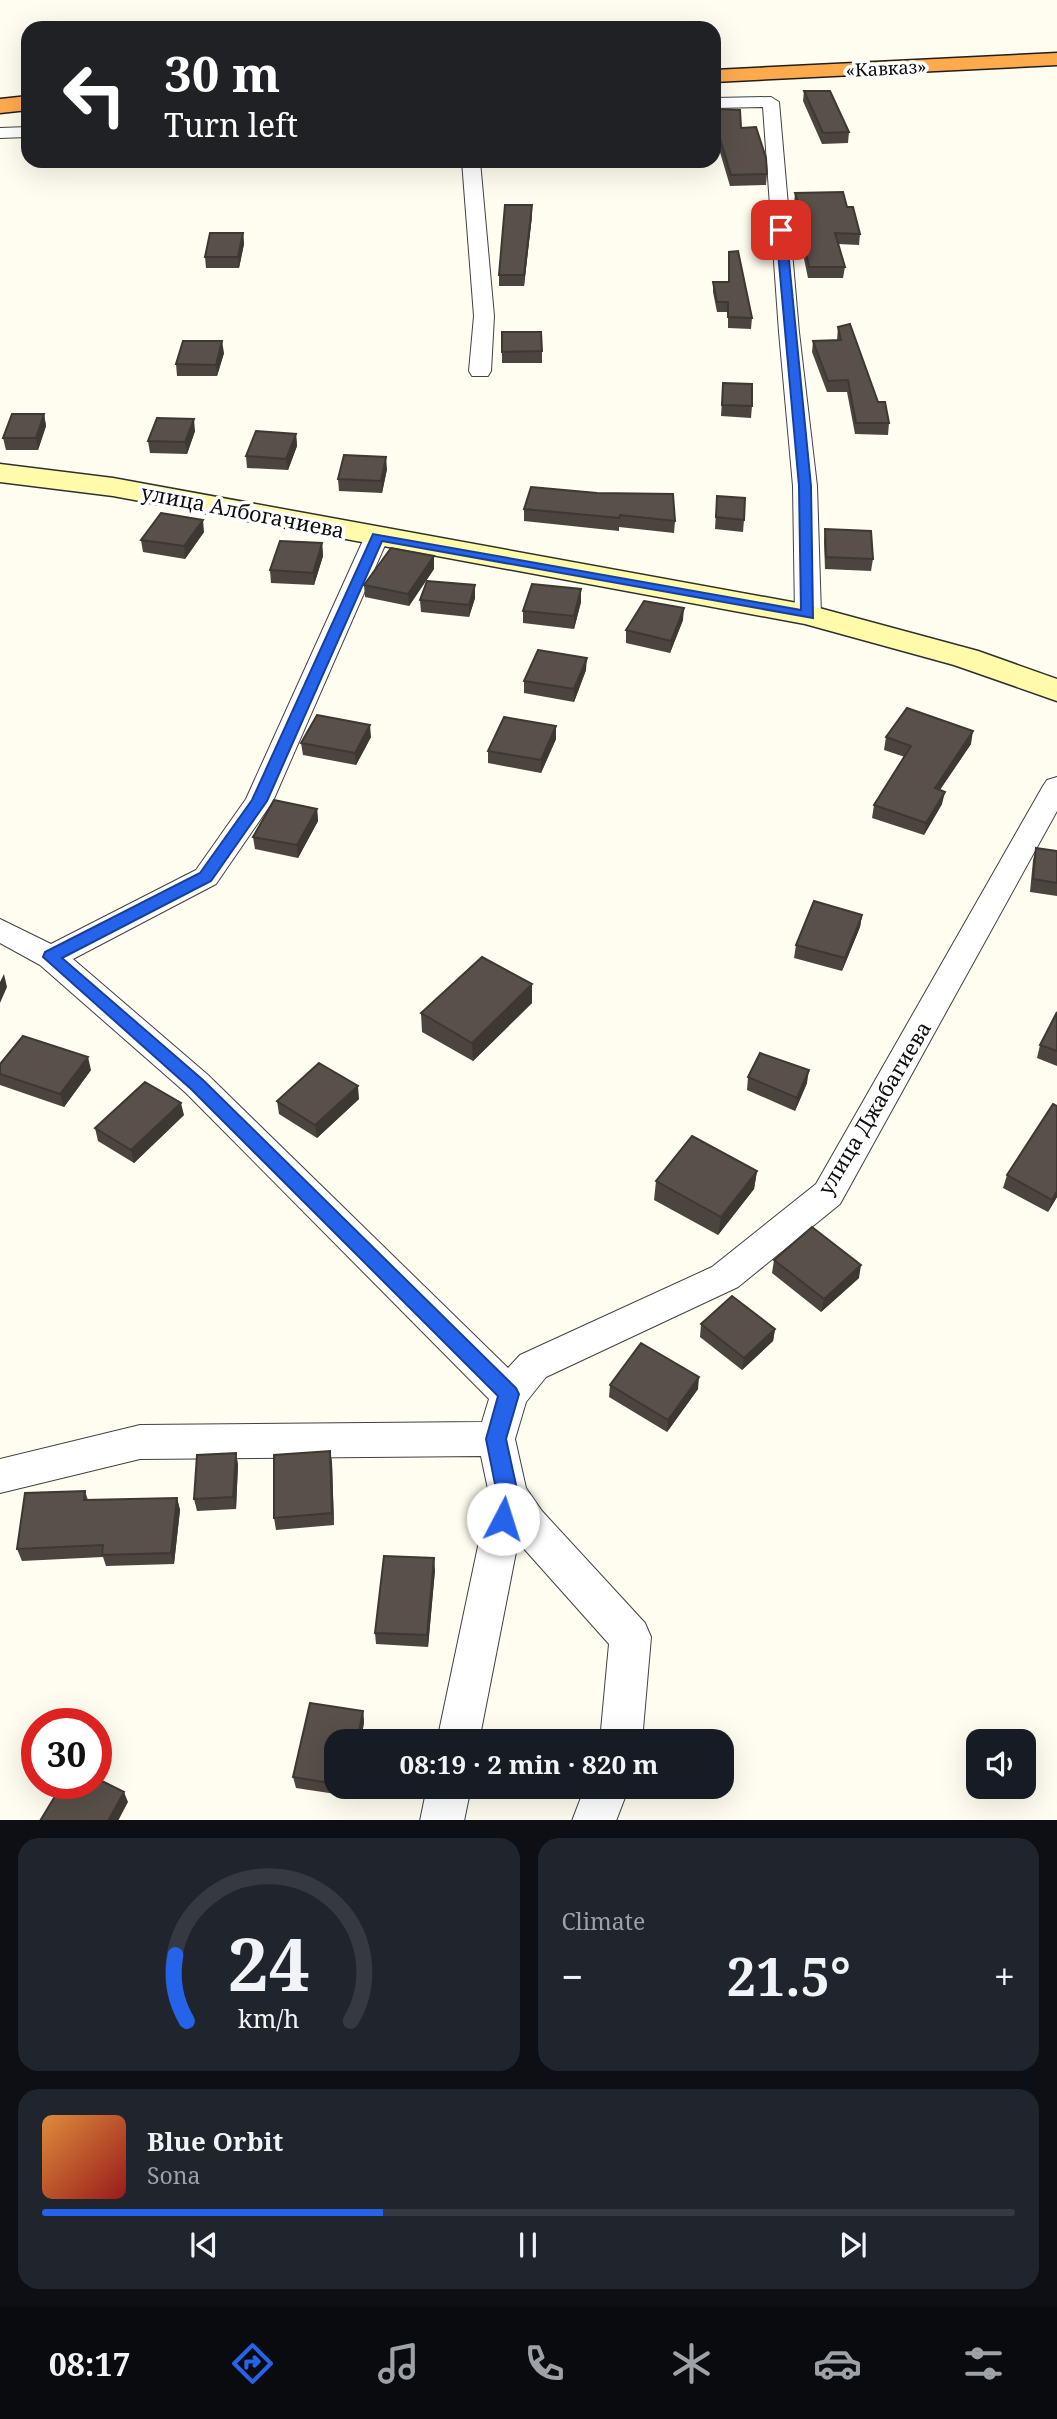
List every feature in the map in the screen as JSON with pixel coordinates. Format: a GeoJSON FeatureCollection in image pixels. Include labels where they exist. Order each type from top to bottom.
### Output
{"type":"FeatureCollection","features":[{"type":"Feature","properties":{"kind":"highway","name":"«Кавказ»"},"geometry":{"type":"LineString","coordinates":[[721,76],[1057,59]]}},
{"type":"Feature","properties":{"kind":"highway","name":"«Кавказ»"},"geometry":{"type":"LineString","coordinates":[[721,87],[1057,72]]}},
{"type":"Feature","properties":{"kind":"highway"},"geometry":{"type":"LineString","coordinates":[[0,106],[21,104]]}},
{"type":"Feature","properties":{"kind":"highway"},"geometry":{"type":"LineString","coordinates":[[0,122],[21,121]]}},
{"type":"Feature","properties":{"kind":"street"},"geometry":{"type":"LineString","coordinates":[[721,103],[771,102],[789,332],[805,486],[808,615]]}},
{"type":"Feature","properties":{"kind":"street"},"geometry":{"type":"LineString","coordinates":[[0,134],[21,132]]}},
{"type":"Feature","properties":{"kind":"street"},"geometry":{"type":"LineString","coordinates":[[472,168],[484,316],[480,372]]}},
{"type":"Feature","properties":{"kind":"street","name":"улица Албогачиева"},"geometry":{"type":"LineString","coordinates":[[0,472],[113,487],[808,615],[966,658],[1057,691]]}},
{"type":"Feature","properties":{"kind":"street"},"geometry":{"type":"LineString","coordinates":[[51,957],[206,877],[259,801],[377,536]]}},
{"type":"Feature","properties":{"kind":"street","name":"улица Джабагиева"},"geometry":{"type":"LineString","coordinates":[[508,1494],[496,1439],[509,1394],[533,1366],[725,1277],[828,1194],[1057,786]]}},
{"type":"Feature","properties":{"kind":"street"},"geometry":{"type":"LineString","coordinates":[[0,930],[51,957],[197,1084],[509,1394]]}},
{"type":"Feature","properties":{"kind":"street"},"geometry":{"type":"LineString","coordinates":[[0,1476],[140,1442],[496,1439]]}},
{"type":"Feature","properties":{"kind":"street"},"geometry":{"type":"LineString","coordinates":[[460,1729],[508,1494]]}},
{"type":"Feature","properties":{"kind":"street"},"geometry":{"type":"LineString","coordinates":[[508,1494],[528,1524],[630,1637],[622,1729]]}},
{"type":"Feature","properties":{"kind":"street"},"geometry":{"type":"LineString","coordinates":[[442,1820],[447,1799]]}},
{"type":"Feature","properties":{"kind":"street"},"geometry":{"type":"LineString","coordinates":[[594,1820],[602,1799]]}},
{"type":"Feature","properties":{"kind":"building"},"geometry":{"type":"Polygon","coordinates":[[[804,91],[830,91],[849,132],[823,133],[804,91]]]}},
{"type":"Feature","properties":{"kind":"building"},"geometry":{"type":"Polygon","coordinates":[[[721,109],[740,110],[741,128],[756,127],[766,158],[767,174],[731,175],[721,142],[721,109]]]}},
{"type":"Feature","properties":{"kind":"building"},"geometry":{"type":"Polygon","coordinates":[[[843,192],[847,207],[853,207],[860,234],[835,233],[845,267],[809,267],[800,224],[806,224],[795,193],[843,192]]]}},
{"type":"Feature","properties":{"kind":"building"},"geometry":{"type":"Polygon","coordinates":[[[505,205],[532,205],[524,275],[499,275],[505,205]]]}},
{"type":"Feature","properties":{"kind":"building"},"geometry":{"type":"Polygon","coordinates":[[[210,233],[243,233],[238,257],[205,257],[210,233]]]}},
{"type":"Feature","properties":{"kind":"building"},"geometry":{"type":"Polygon","coordinates":[[[738,251],[752,318],[728,317],[728,302],[717,302],[713,282],[729,282],[729,252],[738,251]]]}},
{"type":"Feature","properties":{"kind":"building"},"geometry":{"type":"Polygon","coordinates":[[[850,324],[878,402],[885,402],[889,423],[856,423],[848,380],[828,381],[813,341],[841,340],[838,327],[850,324]]]}},
{"type":"Feature","properties":{"kind":"building"},"geometry":{"type":"Polygon","coordinates":[[[502,332],[541,332],[542,351],[502,352],[502,332]]]}},
{"type":"Feature","properties":{"kind":"building"},"geometry":{"type":"Polygon","coordinates":[[[183,341],[222,341],[216,365],[176,364],[183,341]]]}},
{"type":"Feature","properties":{"kind":"building"},"geometry":{"type":"Polygon","coordinates":[[[723,383],[752,384],[752,406],[722,405],[723,383]]]}},
{"type":"Feature","properties":{"kind":"building"},"geometry":{"type":"Polygon","coordinates":[[[12,414],[44,414],[36,438],[3,438],[12,414]]]}},
{"type":"Feature","properties":{"kind":"building"},"geometry":{"type":"Polygon","coordinates":[[[157,418],[194,419],[185,442],[148,441],[157,418]]]}},
{"type":"Feature","properties":{"kind":"building"},"geometry":{"type":"Polygon","coordinates":[[[256,431],[296,434],[286,459],[246,456],[256,431]]]}},
{"type":"Feature","properties":{"kind":"building"},"geometry":{"type":"Polygon","coordinates":[[[344,455],[386,457],[381,481],[338,479],[344,455]]]}},
{"type":"Feature","properties":{"kind":"building"},"geometry":{"type":"Polygon","coordinates":[[[531,487],[597,493],[673,494],[675,521],[524,509],[531,487]]]}},
{"type":"Feature","properties":{"kind":"building"},"geometry":{"type":"Polygon","coordinates":[[[717,496],[745,498],[744,520],[716,517],[717,496]]]}},
{"type":"Feature","properties":{"kind":"building"},"geometry":{"type":"Polygon","coordinates":[[[161,513],[203,520],[184,546],[141,540],[161,513]]]}},
{"type":"Feature","properties":{"kind":"building"},"geometry":{"type":"Polygon","coordinates":[[[825,529],[871,531],[873,559],[826,557],[825,529]]]}},
{"type":"Feature","properties":{"kind":"building"},"geometry":{"type":"Polygon","coordinates":[[[280,541],[322,543],[313,573],[270,570],[280,541]]]}},
{"type":"Feature","properties":{"kind":"building"},"geometry":{"type":"Polygon","coordinates":[[[391,548],[434,556],[408,594],[364,585],[391,548]]]}},
{"type":"Feature","properties":{"kind":"building"},"geometry":{"type":"Polygon","coordinates":[[[427,581],[475,585],[469,605],[420,600],[427,581]]]}},
{"type":"Feature","properties":{"kind":"building"},"geometry":{"type":"Polygon","coordinates":[[[532,584],[581,589],[574,616],[523,611],[532,584]]]}},
{"type":"Feature","properties":{"kind":"building"},"geometry":{"type":"Polygon","coordinates":[[[644,601],[684,608],[671,641],[626,630],[644,601]]]}},
{"type":"Feature","properties":{"kind":"building"},"geometry":{"type":"Polygon","coordinates":[[[538,650],[587,658],[574,689],[524,681],[538,650]]]}},
{"type":"Feature","properties":{"kind":"building"},"geometry":{"type":"Polygon","coordinates":[[[907,708],[973,731],[935,788],[945,792],[926,823],[874,805],[911,746],[886,737],[907,708]]]}},
{"type":"Feature","properties":{"kind":"building"},"geometry":{"type":"Polygon","coordinates":[[[317,715],[370,725],[355,753],[301,743],[317,715]]]}},
{"type":"Feature","properties":{"kind":"building"},"geometry":{"type":"Polygon","coordinates":[[[504,717],[556,726],[541,760],[488,751],[504,717]]]}},
{"type":"Feature","properties":{"kind":"building"},"geometry":{"type":"Polygon","coordinates":[[[274,800],[317,809],[297,845],[253,837],[274,800]]]}},
{"type":"Feature","properties":{"kind":"building"},"geometry":{"type":"Polygon","coordinates":[[[1036,848],[1057,851],[1057,883],[1033,879],[1036,848]]]}},
{"type":"Feature","properties":{"kind":"building"},"geometry":{"type":"Polygon","coordinates":[[[814,901],[862,915],[845,958],[796,945],[814,901]]]}},
{"type":"Feature","properties":{"kind":"building"},"geometry":{"type":"Polygon","coordinates":[[[482,957],[532,984],[472,1043],[421,1013],[482,957]]]}},
{"type":"Feature","properties":{"kind":"building"},"geometry":{"type":"Polygon","coordinates":[[[1057,1012],[1057,1051],[1040,1045],[1057,1012]]]}},
{"type":"Feature","properties":{"kind":"building"},"geometry":{"type":"Polygon","coordinates":[[[23,1036],[88,1057],[60,1094],[0,1074],[0,1064],[23,1036]]]}},
{"type":"Feature","properties":{"kind":"building"},"geometry":{"type":"Polygon","coordinates":[[[760,1053],[809,1070],[797,1098],[748,1077],[760,1053]]]}},
{"type":"Feature","properties":{"kind":"building"},"geometry":{"type":"Polygon","coordinates":[[[319,1063],[358,1086],[315,1125],[277,1101],[319,1063]]]}},
{"type":"Feature","properties":{"kind":"building"},"geometry":{"type":"Polygon","coordinates":[[[145,1082],[181,1103],[131,1150],[95,1128],[145,1082]]]}},
{"type":"Feature","properties":{"kind":"building"},"geometry":{"type":"Polygon","coordinates":[[[1053,1104],[1057,1106],[1057,1191],[1052,1200],[1007,1175],[1053,1104]]]}},
{"type":"Feature","properties":{"kind":"building"},"geometry":{"type":"Polygon","coordinates":[[[692,1136],[757,1171],[721,1217],[656,1181],[692,1136]]]}},
{"type":"Feature","properties":{"kind":"building"},"geometry":{"type":"Polygon","coordinates":[[[812,1227],[861,1265],[824,1299],[774,1260],[812,1227]]]}},
{"type":"Feature","properties":{"kind":"building"},"geometry":{"type":"Polygon","coordinates":[[[732,1296],[775,1329],[744,1358],[701,1324],[732,1296]]]}},
{"type":"Feature","properties":{"kind":"building"},"geometry":{"type":"Polygon","coordinates":[[[641,1343],[699,1377],[668,1420],[610,1385],[641,1343]]]}},
{"type":"Feature","properties":{"kind":"building"},"geometry":{"type":"Polygon","coordinates":[[[330,1451],[332,1513],[274,1518],[274,1455],[330,1451]]]}},
{"type":"Feature","properties":{"kind":"building"},"geometry":{"type":"Polygon","coordinates":[[[236,1453],[233,1497],[194,1499],[197,1455],[236,1453]]]}},
{"type":"Feature","properties":{"kind":"building"},"geometry":{"type":"Polygon","coordinates":[[[85,1491],[84,1500],[177,1498],[171,1553],[102,1555],[103,1545],[17,1549],[25,1493],[85,1491]]]}},
{"type":"Feature","properties":{"kind":"building"},"geometry":{"type":"Polygon","coordinates":[[[384,1556],[434,1558],[427,1635],[375,1633],[384,1556]]]}},
{"type":"Feature","properties":{"kind":"building"},"geometry":{"type":"Polygon","coordinates":[[[310,1703],[363,1711],[359,1729],[324,1729],[324,1782],[293,1777],[310,1703]]]}},
{"type":"Feature","properties":{"kind":"building"},"geometry":{"type":"Polygon","coordinates":[[[112,1786],[124,1792],[109,1820],[41,1820],[53,1799],[112,1799],[112,1786]]]}},
{"type":"Feature","properties":{"kind":"route"},"geometry":{"type":"LineString","coordinates":[[503,1519],[508,1494],[496,1439],[509,1394],[197,1084],[51,957],[206,877],[259,801],[377,536],[808,615],[805,486],[781,230]]}}]}
